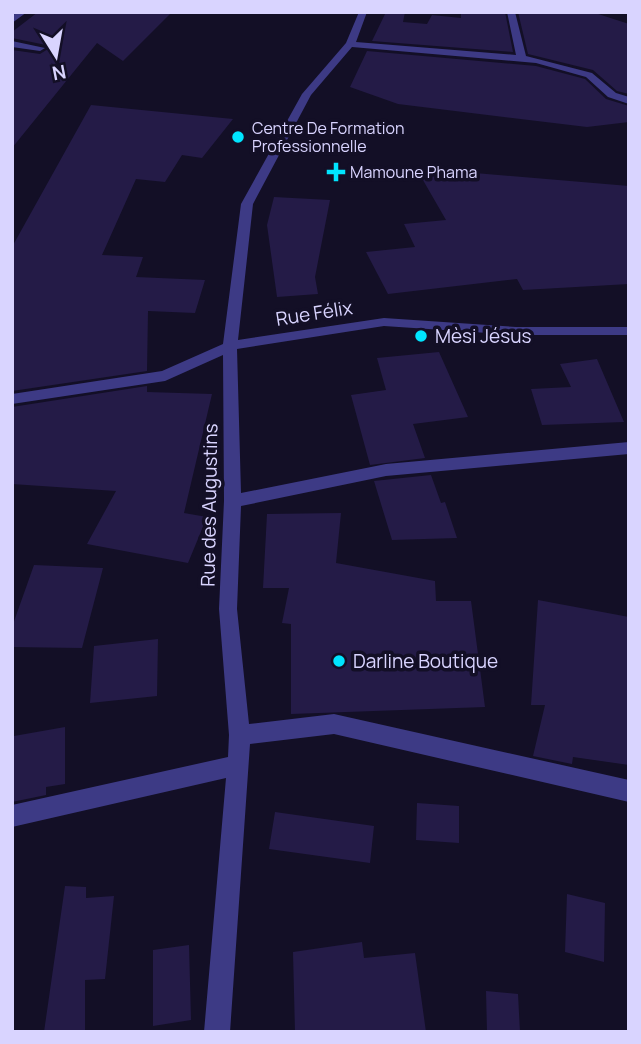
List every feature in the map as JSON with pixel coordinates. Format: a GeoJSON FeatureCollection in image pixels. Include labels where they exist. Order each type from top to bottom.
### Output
{"type":"FeatureCollection","features":[{"type":"Feature","properties":{"kind":"street"},"geometry":{"type":"LineString","coordinates":[[12,20],[23,12]]}},
{"type":"Feature","properties":{"kind":"street","name":"Rue des Augustins"},"geometry":{"type":"LineString","coordinates":[[217,1032],[240,736],[228,609],[233,501],[230,346],[247,204],[307,94],[350,44],[363,12]]}},
{"type":"Feature","properties":{"kind":"street"},"geometry":{"type":"LineString","coordinates":[[511,12],[522,59]]}},
{"type":"Feature","properties":{"kind":"street"},"geometry":{"type":"LineString","coordinates":[[12,44],[40,48]]}},
{"type":"Feature","properties":{"kind":"street"},"geometry":{"type":"LineString","coordinates":[[350,44],[501,60],[522,59],[589,75],[612,94],[629,102]]}},
{"type":"Feature","properties":{"kind":"street","name":"Rue Félix"},"geometry":{"type":"LineString","coordinates":[[12,399],[165,376],[230,346],[384,322],[516,331],[629,331]]}},
{"type":"Feature","properties":{"kind":"street"},"geometry":{"type":"LineString","coordinates":[[233,501],[386,470],[629,448]]}},
{"type":"Feature","properties":{"kind":"street"},"geometry":{"type":"LineString","coordinates":[[240,736],[334,724],[629,791]]}},
{"type":"Feature","properties":{"kind":"street"},"geometry":{"type":"LineString","coordinates":[[12,816],[237,765]]}},
{"type":"Feature","properties":{"kind":"building"},"geometry":{"type":"Polygon","coordinates":[[[38,12],[172,12],[123,61],[97,43],[12,148],[12,50],[40,54],[48,49],[46,45],[12,38],[12,32],[38,12]]]}},
{"type":"Feature","properties":{"kind":"building"},"geometry":{"type":"Polygon","coordinates":[[[386,12],[405,12],[403,22],[427,24],[432,15],[461,18],[461,12],[505,12],[513,52],[372,41],[386,12]]]}},
{"type":"Feature","properties":{"kind":"building"},"geometry":{"type":"Polygon","coordinates":[[[518,12],[592,12],[629,24],[629,94],[617,91],[593,70],[528,54],[518,12]]]}},
{"type":"Feature","properties":{"kind":"building"},"geometry":{"type":"Polygon","coordinates":[[[367,51],[536,66],[585,79],[606,99],[629,106],[629,122],[587,127],[398,104],[350,87],[367,51]]]}},
{"type":"Feature","properties":{"kind":"building"},"geometry":{"type":"Polygon","coordinates":[[[91,105],[233,119],[202,158],[182,155],[165,182],[136,179],[102,255],[143,257],[136,277],[205,280],[195,313],[148,311],[147,371],[12,391],[12,247],[91,105]]]}},
{"type":"Feature","properties":{"kind":"building"},"geometry":{"type":"Polygon","coordinates":[[[416,168],[629,186],[629,284],[523,290],[517,279],[388,294],[366,252],[415,247],[404,224],[446,220],[416,168]]]}},
{"type":"Feature","properties":{"kind":"building"},"geometry":{"type":"Polygon","coordinates":[[[274,197],[330,200],[315,277],[318,294],[277,297],[267,225],[274,197]]]}},
{"type":"Feature","properties":{"kind":"building"},"geometry":{"type":"Polygon","coordinates":[[[439,352],[468,417],[413,424],[425,458],[370,465],[351,395],[386,390],[377,358],[439,352]]]}},
{"type":"Feature","properties":{"kind":"building"},"geometry":{"type":"Polygon","coordinates":[[[597,359],[624,422],[542,425],[531,389],[571,387],[560,364],[597,359]]]}},
{"type":"Feature","properties":{"kind":"building"},"geometry":{"type":"Polygon","coordinates":[[[147,386],[147,392],[212,394],[184,513],[207,517],[188,563],[87,544],[116,491],[12,484],[12,407],[147,386]]]}},
{"type":"Feature","properties":{"kind":"building"},"geometry":{"type":"Polygon","coordinates":[[[431,475],[441,503],[445,502],[457,538],[392,540],[374,481],[431,475]]]}},
{"type":"Feature","properties":{"kind":"building"},"geometry":{"type":"Polygon","coordinates":[[[341,513],[336,563],[435,581],[436,601],[471,601],[485,707],[291,714],[291,624],[282,623],[289,588],[263,588],[267,514],[341,513]]]}},
{"type":"Feature","properties":{"kind":"building"},"geometry":{"type":"Polygon","coordinates":[[[34,565],[103,568],[82,648],[12,647],[12,627],[34,565]]]}},
{"type":"Feature","properties":{"kind":"building"},"geometry":{"type":"Polygon","coordinates":[[[538,600],[629,617],[629,765],[573,757],[572,764],[533,756],[545,705],[531,705],[538,600]]]}},
{"type":"Feature","properties":{"kind":"building"},"geometry":{"type":"Polygon","coordinates":[[[158,639],[157,696],[90,703],[94,646],[158,639]]]}},
{"type":"Feature","properties":{"kind":"building"},"geometry":{"type":"Polygon","coordinates":[[[65,727],[65,784],[46,787],[46,795],[12,802],[14,736],[65,727]]]}},
{"type":"Feature","properties":{"kind":"building"},"geometry":{"type":"Polygon","coordinates":[[[417,803],[459,806],[459,843],[416,840],[417,803]]]}},
{"type":"Feature","properties":{"kind":"building"},"geometry":{"type":"Polygon","coordinates":[[[275,812],[374,826],[370,863],[269,849],[275,812]]]}},
{"type":"Feature","properties":{"kind":"building"},"geometry":{"type":"Polygon","coordinates":[[[65,886],[86,887],[86,898],[114,896],[105,979],[85,980],[85,1032],[44,1032],[65,886]]]}},
{"type":"Feature","properties":{"kind":"building"},"geometry":{"type":"Polygon","coordinates":[[[567,894],[605,903],[604,962],[565,952],[567,894]]]}},
{"type":"Feature","properties":{"kind":"building"},"geometry":{"type":"Polygon","coordinates":[[[362,942],[364,958],[415,953],[426,1032],[295,1032],[293,952],[362,942]]]}},
{"type":"Feature","properties":{"kind":"building"},"geometry":{"type":"Polygon","coordinates":[[[189,945],[191,1020],[153,1026],[153,950],[189,945]]]}},
{"type":"Feature","properties":{"kind":"building"},"geometry":{"type":"Polygon","coordinates":[[[486,991],[518,994],[520,1032],[487,1032],[486,991]]]}},
{"type":"Feature","properties":{"kind":"place","name":"Centre De Formation Professionnelle"},"geometry":{"type":"Point","coordinates":[238,137]}},
{"type":"Feature","properties":{"kind":"place","name":"Mamoune Phama"},"geometry":{"type":"Point","coordinates":[336,172]}},
{"type":"Feature","properties":{"kind":"place","name":"Mèsi Jésus"},"geometry":{"type":"Point","coordinates":[421,336]}},
{"type":"Feature","properties":{"kind":"place","name":"Darline Boutique"},"geometry":{"type":"Point","coordinates":[339,661]}}]}
